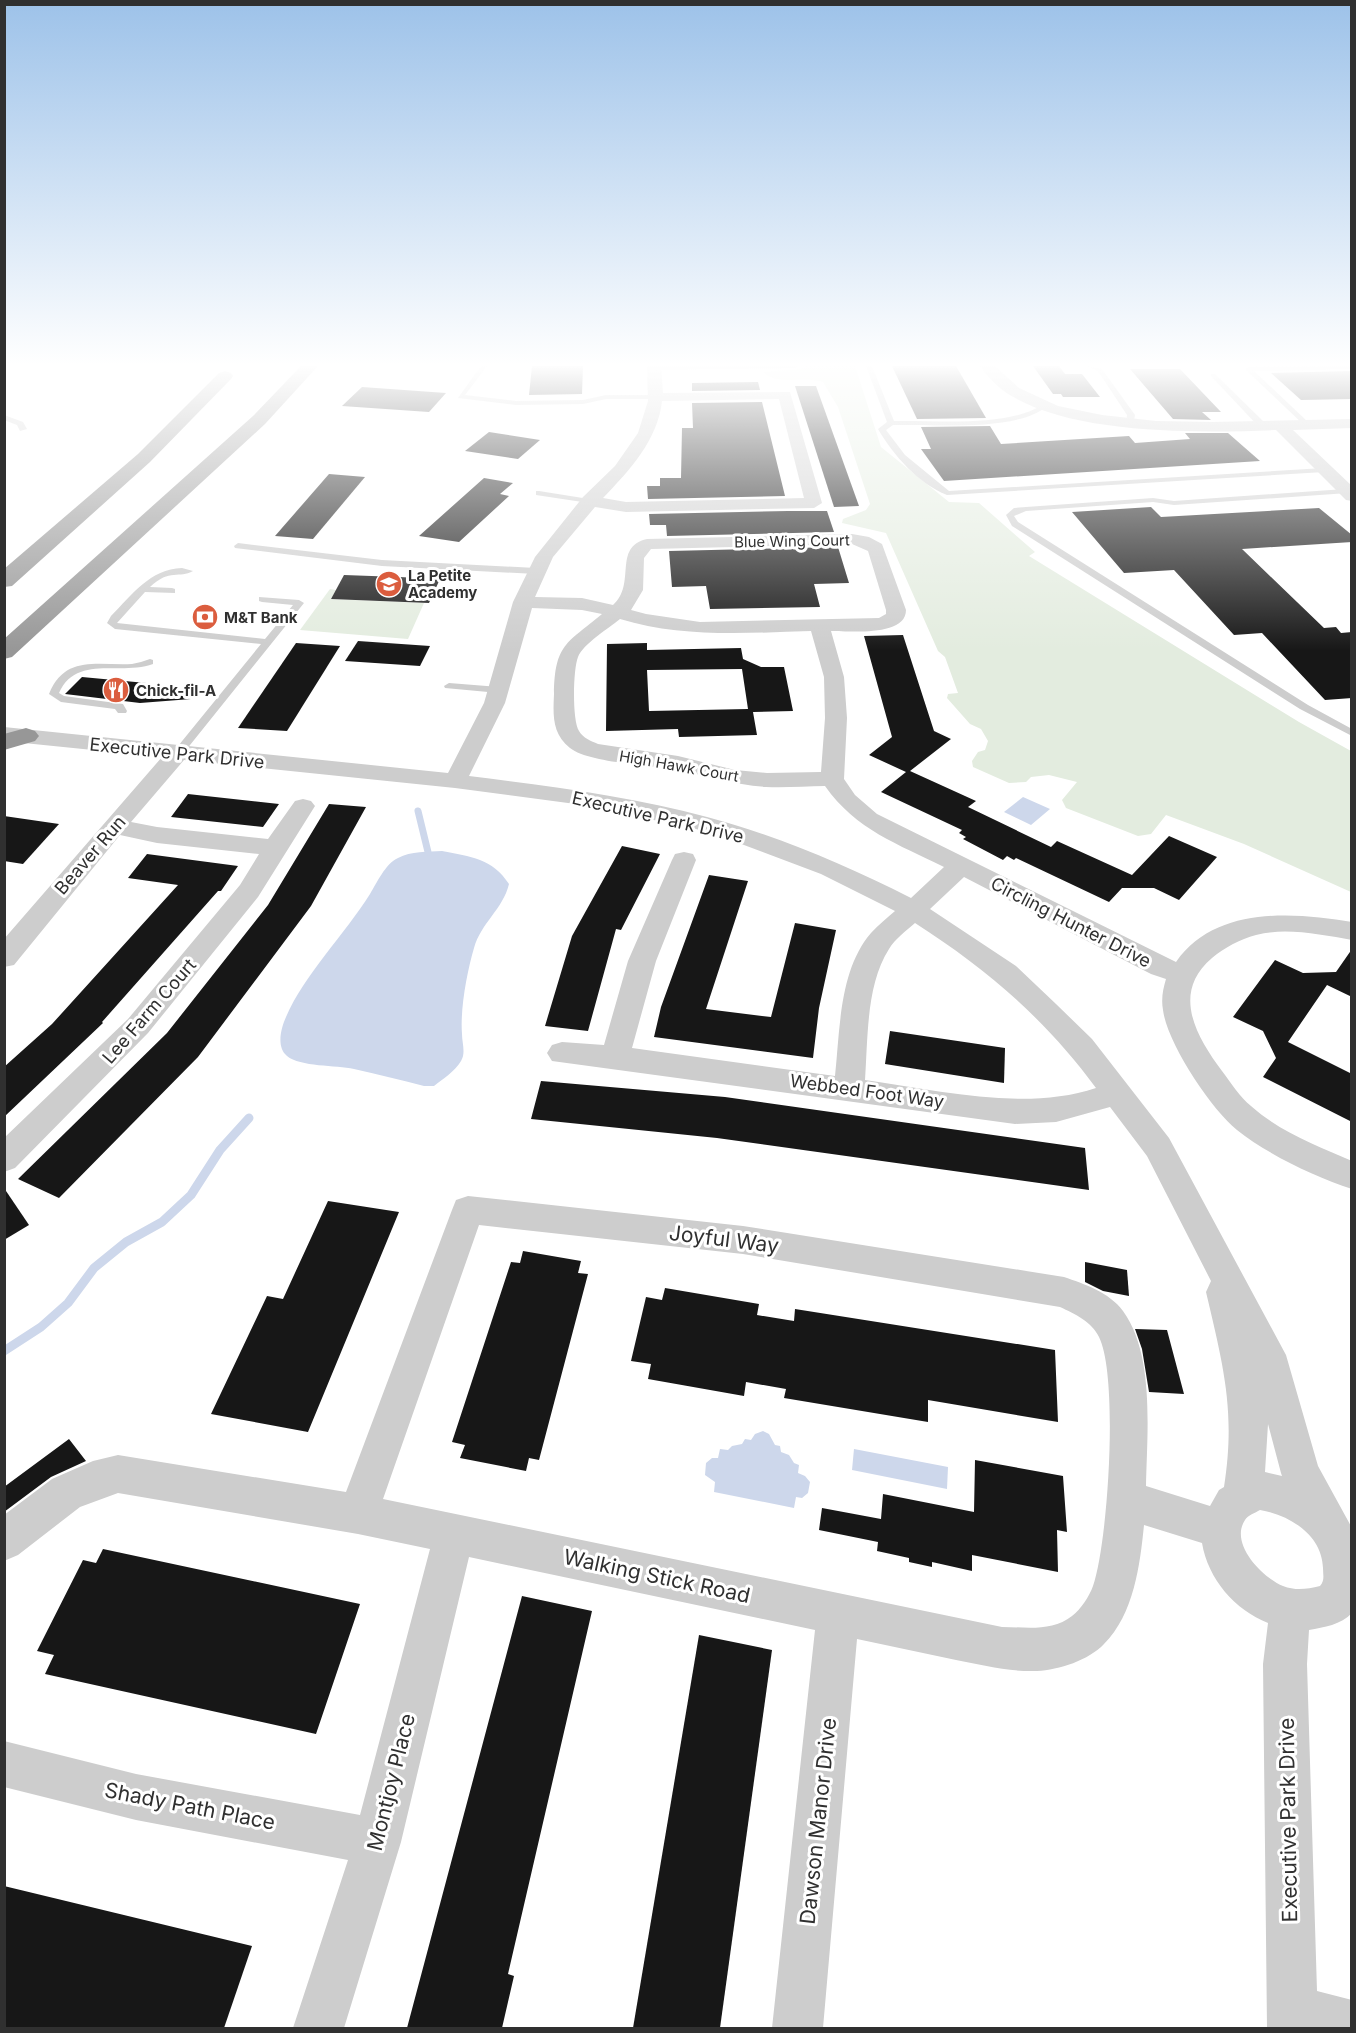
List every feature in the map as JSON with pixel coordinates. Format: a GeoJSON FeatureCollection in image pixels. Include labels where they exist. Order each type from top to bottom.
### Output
{"type":"FeatureCollection","features":[{"type":"Feature","properties":{"kind":"highway"},"geometry":{"type":"LineString","coordinates":[[22,541],[123,461]]}},
{"type":"Feature","properties":{"kind":"highway"},"geometry":{"type":"LineString","coordinates":[[4,581],[141,461]]}},
{"type":"Feature","properties":{"kind":"highway"},"geometry":{"type":"LineString","coordinates":[[4,652],[215,461]]}},
{"type":"Feature","properties":{"kind":"street"},"geometry":{"type":"LineString","coordinates":[[455,781],[474,746],[499,690],[523,602],[536,571],[557,538],[625,461]]}},
{"type":"Feature","properties":{"kind":"street"},"geometry":{"type":"LineString","coordinates":[[589,501],[626,507],[814,503],[800,461]]}},
{"type":"Feature","properties":{"kind":"street"},"geometry":{"type":"LineString","coordinates":[[1313,461],[1348,493]]}},
{"type":"Feature","properties":{"kind":"street","name":"Blue Wing Court"},"geometry":{"type":"LineString","coordinates":[[523,602],[582,604],[670,626],[700,628],[883,624],[896,617],[896,610],[876,548],[871,544],[852,539],[647,544],[640,547],[635,555],[635,589],[630,598],[616,612]]}},
{"type":"Feature","properties":{"kind":"street","name":"High Hawk Court"},"geometry":{"type":"LineString","coordinates":[[616,612],[575,646],[565,666],[564,720],[569,734],[579,744],[593,750],[678,763],[735,777],[767,780],[832,779]]}},
{"type":"Feature","properties":{"kind":"street"},"geometry":{"type":"LineString","coordinates":[[819,624],[834,677],[836,718],[832,779]]}},
{"type":"Feature","properties":{"kind":"street","name":"Executive Park Drive"},"geometry":{"type":"LineString","coordinates":[[12,737],[455,781],[583,798],[701,823],[830,868],[912,909],[964,942],[1006,973],[1082,1047],[1158,1147],[1268,1355],[1300,1473],[1328,1526]]}},
{"type":"Feature","properties":{"kind":"street","name":"Beaver Run"},"geometry":{"type":"LineString","coordinates":[[4,958],[177,753]]}},
{"type":"Feature","properties":{"kind":"street","name":"Circling Hunter Drive"},"geometry":{"type":"LineString","coordinates":[[832,779],[847,800],[869,819],[1161,967],[1183,974]]}},
{"type":"Feature","properties":{"kind":"street","name":"Lee Farm Court"},"geometry":{"type":"LineString","coordinates":[[4,1159],[138,1026],[249,891],[303,806]]}},
{"type":"Feature","properties":{"kind":"street"},"geometry":{"type":"LineString","coordinates":[[115,826],[157,835],[275,848]]}},
{"type":"Feature","properties":{"kind":"street"},"geometry":{"type":"LineString","coordinates":[[615,1057],[642,961],[684,860]]}},
{"type":"Feature","properties":{"kind":"street"},"geometry":{"type":"LineString","coordinates":[[849,1088],[863,973],[871,953],[880,940],[912,909],[961,866]]}},
{"type":"Feature","properties":{"kind":"street"},"geometry":{"type":"LineString","coordinates":[[1352,931],[1323,926],[1263,924],[1218,940],[1189,962],[1176,992],[1176,1013],[1187,1041],[1240,1115],[1273,1137],[1352,1176]]}},
{"type":"Feature","properties":{"kind":"street","name":"Webbed Foot Way"},"geometry":{"type":"LineString","coordinates":[[562,1053],[615,1057],[1015,1112],[1043,1113],[1071,1109],[1118,1092]]}},
{"type":"Feature","properties":{"kind":"street","name":"Joyful Way"},"geometry":{"type":"LineString","coordinates":[[358,1514],[468,1210],[743,1240],[1064,1292],[1093,1305],[1112,1324],[1123,1355],[1128,1426],[1126,1499]]}},
{"type":"Feature","properties":{"kind":"street","name":"Executive Park Drive"},"geometry":{"type":"LineString","coordinates":[[1212,1249],[1238,1353],[1249,1418],[1249,1455],[1242,1495]]}},
{"type":"Feature","properties":{"kind":"street","name":"Walking Stick Road"},"geometry":{"type":"LineString","coordinates":[[4,1541],[66,1493],[93,1481],[118,1474],[358,1514],[1002,1648],[1044,1649],[1081,1638],[1099,1618],[1114,1590],[1121,1562],[1126,1499]]}},
{"type":"Feature","properties":{"kind":"street"},"geometry":{"type":"LineString","coordinates":[[1258,1490],[1276,1492],[1295,1498],[1312,1510],[1328,1526],[1348,1564],[1344,1586],[1333,1603],[1314,1612],[1290,1611],[1272,1605],[1255,1594],[1240,1580],[1229,1563],[1222,1546],[1220,1529],[1223,1514],[1231,1503],[1242,1495],[1258,1490]]}},
{"type":"Feature","properties":{"kind":"street"},"geometry":{"type":"LineString","coordinates":[[1126,1499],[1220,1529]]}},
{"type":"Feature","properties":{"kind":"street","name":"Montjoy Place"},"geometry":{"type":"LineString","coordinates":[[319,2028],[377,1842],[454,1534]]}},
{"type":"Feature","properties":{"kind":"street","name":"Executive Park Drive"},"geometry":{"type":"LineString","coordinates":[[1290,1611],[1285,1664],[1293,2019]]}},
{"type":"Feature","properties":{"kind":"street","name":"Dawson Manor Drive"},"geometry":{"type":"LineString","coordinates":[[798,2028],[838,1614]]}},
{"type":"Feature","properties":{"kind":"street","name":"Shady Path Place"},"geometry":{"type":"LineString","coordinates":[[4,1764],[136,1797],[377,1842]]}},
{"type":"Feature","properties":{"kind":"street"},"geometry":{"type":"LineString","coordinates":[[1293,2019],[1352,2026]]}},
{"type":"Feature","properties":{"kind":"lane"},"geometry":{"type":"LineString","coordinates":[[907,461],[925,478],[946,493],[1324,470]]}},
{"type":"Feature","properties":{"kind":"lane"},"geometry":{"type":"LineString","coordinates":[[539,493],[589,501]]}},
{"type":"Feature","properties":{"kind":"lane"},"geometry":{"type":"LineString","coordinates":[[1348,493],[1174,503],[1153,500],[1026,509],[1017,510],[1010,515],[1015,524],[1304,707],[1352,733]]}},
{"type":"Feature","properties":{"kind":"lane"},"geometry":{"type":"LineString","coordinates":[[238,546],[382,563],[536,571]]}},
{"type":"Feature","properties":{"kind":"lane"},"geometry":{"type":"LineString","coordinates":[[189,571],[164,572],[151,580],[114,618],[112,623],[115,626],[267,642]]}},
{"type":"Feature","properties":{"kind":"lane"},"geometry":{"type":"LineString","coordinates":[[143,589],[172,591]]}},
{"type":"Feature","properties":{"kind":"lane"},"geometry":{"type":"LineString","coordinates":[[177,753],[299,603],[262,599]]}},
{"type":"Feature","properties":{"kind":"lane"},"geometry":{"type":"LineString","coordinates":[[122,711],[119,706],[61,699],[54,694],[55,689],[68,675],[84,666],[104,664],[139,668],[150,662]]}},
{"type":"Feature","properties":{"kind":"lane"},"geometry":{"type":"LineString","coordinates":[[449,686],[499,690]]}},
{"type":"Feature","properties":{"kind":"shaded area"},"geometry":{"type":"Polygon","coordinates":[[[856,461],[898,461],[949,502],[979,503],[1035,552],[1029,556],[1299,722],[1351,751],[1351,892],[1244,844],[1166,815],[1151,834],[1138,836],[1066,808],[1062,800],[1077,782],[1049,775],[1031,777],[1026,782],[1009,783],[973,767],[972,761],[978,752],[985,750],[988,741],[981,729],[970,724],[947,698],[948,694],[958,693],[945,657],[938,651],[886,533],[842,523],[843,519],[866,510],[870,504],[856,461]]]}},
{"type":"Feature","properties":{"kind":"shaded area"},"geometry":{"type":"Polygon","coordinates":[[[330,589],[336,590],[331,599],[424,603],[408,639],[300,630],[330,589]]]}},
{"type":"Feature","properties":{"kind":"water"},"geometry":{"type":"Polygon","coordinates":[[[1023,797],[1050,809],[1031,825],[1004,812],[1023,797]]]}},
{"type":"Feature","properties":{"kind":"water"},"geometry":{"type":"Polygon","coordinates":[[[442,851],[480,860],[495,869],[509,884],[502,901],[477,939],[474,948],[463,1002],[464,1051],[458,1065],[434,1086],[424,1086],[354,1069],[300,1062],[287,1056],[282,1048],[281,1032],[294,1001],[314,970],[360,909],[385,869],[393,861],[408,854],[442,851]]]}},
{"type":"Feature","properties":{"kind":"water"},"geometry":{"type":"Polygon","coordinates":[[[763,1431],[769,1434],[775,1445],[780,1446],[781,1452],[789,1455],[794,1463],[799,1465],[798,1473],[810,1482],[808,1493],[802,1498],[796,1497],[794,1508],[714,1492],[715,1482],[705,1475],[706,1463],[712,1458],[718,1458],[720,1449],[728,1450],[732,1446],[742,1444],[745,1439],[751,1440],[755,1434],[763,1431]]]}},
{"type":"Feature","properties":{"kind":"water"},"geometry":{"type":"Polygon","coordinates":[[[854,1449],[948,1467],[947,1489],[852,1470],[854,1449]]]}},
{"type":"Feature","properties":{"kind":"building"},"geometry":{"type":"Polygon","coordinates":[[[681,461],[776,461],[785,496],[648,499],[647,486],[660,486],[660,478],[681,478],[681,461]]]}},
{"type":"Feature","properties":{"kind":"building"},"geometry":{"type":"Polygon","coordinates":[[[819,461],[843,461],[859,506],[834,507],[819,461]]]}},
{"type":"Feature","properties":{"kind":"building"},"geometry":{"type":"Polygon","coordinates":[[[930,461],[1260,461],[944,481],[930,461]]]}},
{"type":"Feature","properties":{"kind":"building"},"geometry":{"type":"Polygon","coordinates":[[[329,474],[365,477],[313,539],[275,536],[329,474]]]}},
{"type":"Feature","properties":{"kind":"building"},"geometry":{"type":"Polygon","coordinates":[[[484,478],[513,483],[500,494],[509,496],[459,542],[419,536],[484,478]]]}},
{"type":"Feature","properties":{"kind":"building"},"geometry":{"type":"Polygon","coordinates":[[[1151,507],[1161,517],[1319,508],[1352,535],[1352,542],[1242,549],[1324,628],[1336,627],[1341,633],[1352,632],[1352,698],[1325,700],[1262,633],[1234,635],[1174,570],[1124,573],[1072,512],[1151,507]]]}},
{"type":"Feature","properties":{"kind":"building"},"geometry":{"type":"Polygon","coordinates":[[[827,511],[834,532],[667,536],[666,525],[650,525],[649,514],[827,511]]]}},
{"type":"Feature","properties":{"kind":"building"},"geometry":{"type":"Polygon","coordinates":[[[838,547],[849,583],[814,584],[820,607],[710,609],[706,586],[672,587],[669,551],[838,547]]]}},
{"type":"Feature","properties":{"kind":"building","name":"La Petite Academy"},"geometry":{"type":"Polygon","coordinates":[[[344,575],[440,579],[429,603],[331,599],[344,575]]]}},
{"type":"Feature","properties":{"kind":"building"},"geometry":{"type":"Polygon","coordinates":[[[903,635],[934,731],[951,739],[910,771],[976,801],[968,807],[1051,847],[1057,841],[1132,875],[1169,836],[1217,857],[1179,900],[1154,888],[1122,888],[1109,902],[1016,858],[1014,860],[1007,856],[1003,860],[963,839],[966,837],[959,833],[962,830],[881,792],[906,772],[869,755],[892,737],[864,636],[903,635]]]}},
{"type":"Feature","properties":{"kind":"building"},"geometry":{"type":"Polygon","coordinates":[[[358,641],[430,646],[420,666],[345,661],[358,641]]]}},
{"type":"Feature","properties":{"kind":"building"},"geometry":{"type":"Polygon","coordinates":[[[296,643],[340,646],[287,731],[238,728],[296,643]]]}},
{"type":"Feature","properties":{"kind":"building"},"geometry":{"type":"Polygon","coordinates":[[[647,643],[647,650],[741,648],[743,659],[761,667],[784,667],[793,711],[753,712],[757,735],[679,737],[678,729],[606,731],[607,644],[647,643]],[[742,669],[647,670],[649,711],[748,709],[742,669]]]}},
{"type":"Feature","properties":{"kind":"building","name":"Chick-fil-A"},"geometry":{"type":"Polygon","coordinates":[[[82,677],[146,683],[191,699],[140,703],[65,694],[82,677]]]}},
{"type":"Feature","properties":{"kind":"building"},"geometry":{"type":"Polygon","coordinates":[[[188,794],[279,804],[263,827],[171,817],[188,794]]]}},
{"type":"Feature","properties":{"kind":"building"},"geometry":{"type":"Polygon","coordinates":[[[329,804],[366,807],[311,906],[198,1057],[59,1198],[18,1179],[167,1033],[268,905],[329,804]]]}},
{"type":"Feature","properties":{"kind":"building"},"geometry":{"type":"Polygon","coordinates":[[[4,816],[59,824],[23,864],[4,861],[4,816]]]}},
{"type":"Feature","properties":{"kind":"building"},"geometry":{"type":"Polygon","coordinates":[[[622,846],[660,854],[621,930],[616,929],[588,1031],[545,1026],[572,936],[622,846]]]}},
{"type":"Feature","properties":{"kind":"building"},"geometry":{"type":"Polygon","coordinates":[[[147,854],[238,866],[221,891],[218,891],[103,1023],[4,1117],[4,1067],[52,1024],[178,885],[128,878],[147,854]]]}},
{"type":"Feature","properties":{"kind":"building"},"geometry":{"type":"Polygon","coordinates":[[[709,875],[748,881],[706,1009],[771,1017],[795,923],[836,930],[819,1008],[813,1058],[654,1037],[661,1007],[709,875]]]}},
{"type":"Feature","properties":{"kind":"building"},"geometry":{"type":"Polygon","coordinates":[[[1352,949],[1352,997],[1327,985],[1288,1042],[1352,1074],[1352,1122],[1263,1077],[1276,1058],[1263,1031],[1233,1017],[1275,960],[1303,973],[1336,972],[1352,949]]]}},
{"type":"Feature","properties":{"kind":"building"},"geometry":{"type":"Polygon","coordinates":[[[890,1031],[1005,1048],[1004,1083],[885,1064],[890,1031]]]}},
{"type":"Feature","properties":{"kind":"building"},"geometry":{"type":"Polygon","coordinates":[[[541,1081],[725,1097],[1085,1148],[1089,1190],[717,1138],[531,1119],[541,1081]]]}},
{"type":"Feature","properties":{"kind":"building"},"geometry":{"type":"Polygon","coordinates":[[[4,1188],[29,1225],[4,1240],[4,1188]]]}},
{"type":"Feature","properties":{"kind":"building"},"geometry":{"type":"Polygon","coordinates":[[[328,1201],[399,1212],[308,1432],[211,1414],[267,1296],[283,1299],[328,1201]]]}},
{"type":"Feature","properties":{"kind":"building"},"geometry":{"type":"Polygon","coordinates":[[[523,1251],[581,1261],[578,1273],[588,1274],[539,1460],[529,1458],[526,1471],[460,1458],[465,1445],[452,1442],[511,1262],[520,1263],[523,1251]]]}},
{"type":"Feature","properties":{"kind":"building"},"geometry":{"type":"Polygon","coordinates":[[[1085,1262],[1127,1270],[1129,1296],[1103,1291],[1085,1282],[1085,1262]]]}},
{"type":"Feature","properties":{"kind":"building"},"geometry":{"type":"Polygon","coordinates":[[[665,1288],[759,1304],[757,1315],[794,1321],[795,1309],[1055,1350],[1058,1422],[928,1400],[928,1422],[784,1398],[786,1389],[746,1382],[744,1396],[648,1379],[651,1364],[631,1361],[646,1297],[662,1300],[665,1288]]]}},
{"type":"Feature","properties":{"kind":"building"},"geometry":{"type":"Polygon","coordinates":[[[1135,1329],[1167,1330],[1184,1394],[1149,1392],[1142,1349],[1135,1329]]]}},
{"type":"Feature","properties":{"kind":"building"},"geometry":{"type":"Polygon","coordinates":[[[69,1439],[86,1461],[51,1477],[4,1512],[4,1487],[69,1439]]]}},
{"type":"Feature","properties":{"kind":"building"},"geometry":{"type":"Polygon","coordinates":[[[975,1460],[1063,1476],[1067,1532],[1057,1530],[1058,1572],[972,1555],[972,1571],[932,1562],[932,1567],[909,1562],[909,1558],[877,1551],[878,1542],[819,1530],[822,1508],[881,1519],[883,1494],[974,1512],[975,1460]]]}},
{"type":"Feature","properties":{"kind":"building"},"geometry":{"type":"Polygon","coordinates":[[[103,1549],[360,1604],[316,1734],[45,1674],[54,1655],[37,1651],[83,1560],[96,1563],[103,1549]]]}},
{"type":"Feature","properties":{"kind":"building"},"geometry":{"type":"Polygon","coordinates":[[[522,1596],[592,1611],[508,1974],[514,1976],[502,2028],[407,2028],[522,1596]]]}},
{"type":"Feature","properties":{"kind":"building"},"geometry":{"type":"Polygon","coordinates":[[[699,1635],[772,1650],[720,2028],[633,2028],[699,1635]]]}},
{"type":"Feature","properties":{"kind":"building"},"geometry":{"type":"Polygon","coordinates":[[[4,1886],[252,1946],[224,2028],[4,2028],[4,1886]]]}},
{"type":"Feature","properties":{"kind":"waterway"},"geometry":{"type":"LineString","coordinates":[[418,811],[428,852]]}},
{"type":"Feature","properties":{"kind":"waterway"},"geometry":{"type":"LineString","coordinates":[[4,1351],[41,1327],[68,1303],[94,1268],[126,1242],[162,1222],[191,1195],[220,1150],[249,1118]]}},
{"type":"Feature","properties":{"kind":"place","name":"La Petite Academy"},"geometry":{"type":"Point","coordinates":[389,584]}},
{"type":"Feature","properties":{"kind":"place","name":"M&T Bank"},"geometry":{"type":"Point","coordinates":[205,617]}},
{"type":"Feature","properties":{"kind":"place","name":"Chick-fil-A"},"geometry":{"type":"Point","coordinates":[116,690]}}]}
